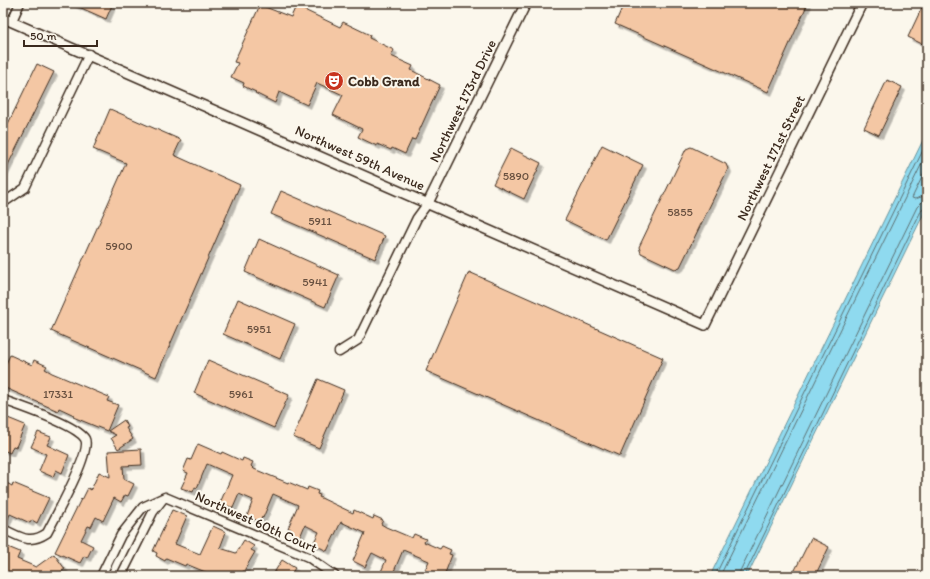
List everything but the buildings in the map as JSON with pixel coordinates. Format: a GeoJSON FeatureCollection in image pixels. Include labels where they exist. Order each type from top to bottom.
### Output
{"type":"FeatureCollection","features":[{"type":"Feature","properties":{"kind":"street"},"geometry":{"type":"LineString","coordinates":[[12,21],[20,3]]}},
{"type":"Feature","properties":{"kind":"street","name":"Northwest 173rd Drive"},"geometry":{"type":"LineString","coordinates":[[339,352],[358,340],[417,218],[428,203],[526,3]]}},
{"type":"Feature","properties":{"kind":"street","name":"Northwest 171st Street"},"geometry":{"type":"LineString","coordinates":[[705,325],[862,3]]}},
{"type":"Feature","properties":{"kind":"street","name":"Northwest 59th Avenue"},"geometry":{"type":"LineString","coordinates":[[3,18],[705,325]]}},
{"type":"Feature","properties":{"kind":"street"},"geometry":{"type":"LineString","coordinates":[[3,203],[25,188],[88,54]]}},
{"type":"Feature","properties":{"kind":"street"},"geometry":{"type":"LineString","coordinates":[[3,400],[73,427],[84,438],[87,446],[83,460],[47,533],[38,539],[28,540],[3,529]]}},
{"type":"Feature","properties":{"kind":"street"},"geometry":{"type":"LineString","coordinates":[[101,576],[121,535],[143,507],[165,496]]}},
{"type":"Feature","properties":{"kind":"street"},"geometry":{"type":"LineString","coordinates":[[121,576],[152,512],[165,496]]}},
{"type":"Feature","properties":{"kind":"street","name":"Northwest 60th Court"},"geometry":{"type":"LineString","coordinates":[[165,496],[308,557],[335,576]]}},
{"type":"Feature","properties":{"kind":"water"},"geometry":{"type":"Polygon","coordinates":[[[927,132],[927,207],[747,576],[710,576],[927,132]]]}},
{"type":"Feature","properties":{"kind":"place","name":"Cobb Grand"},"geometry":{"type":"Point","coordinates":[334,81]}}]}
